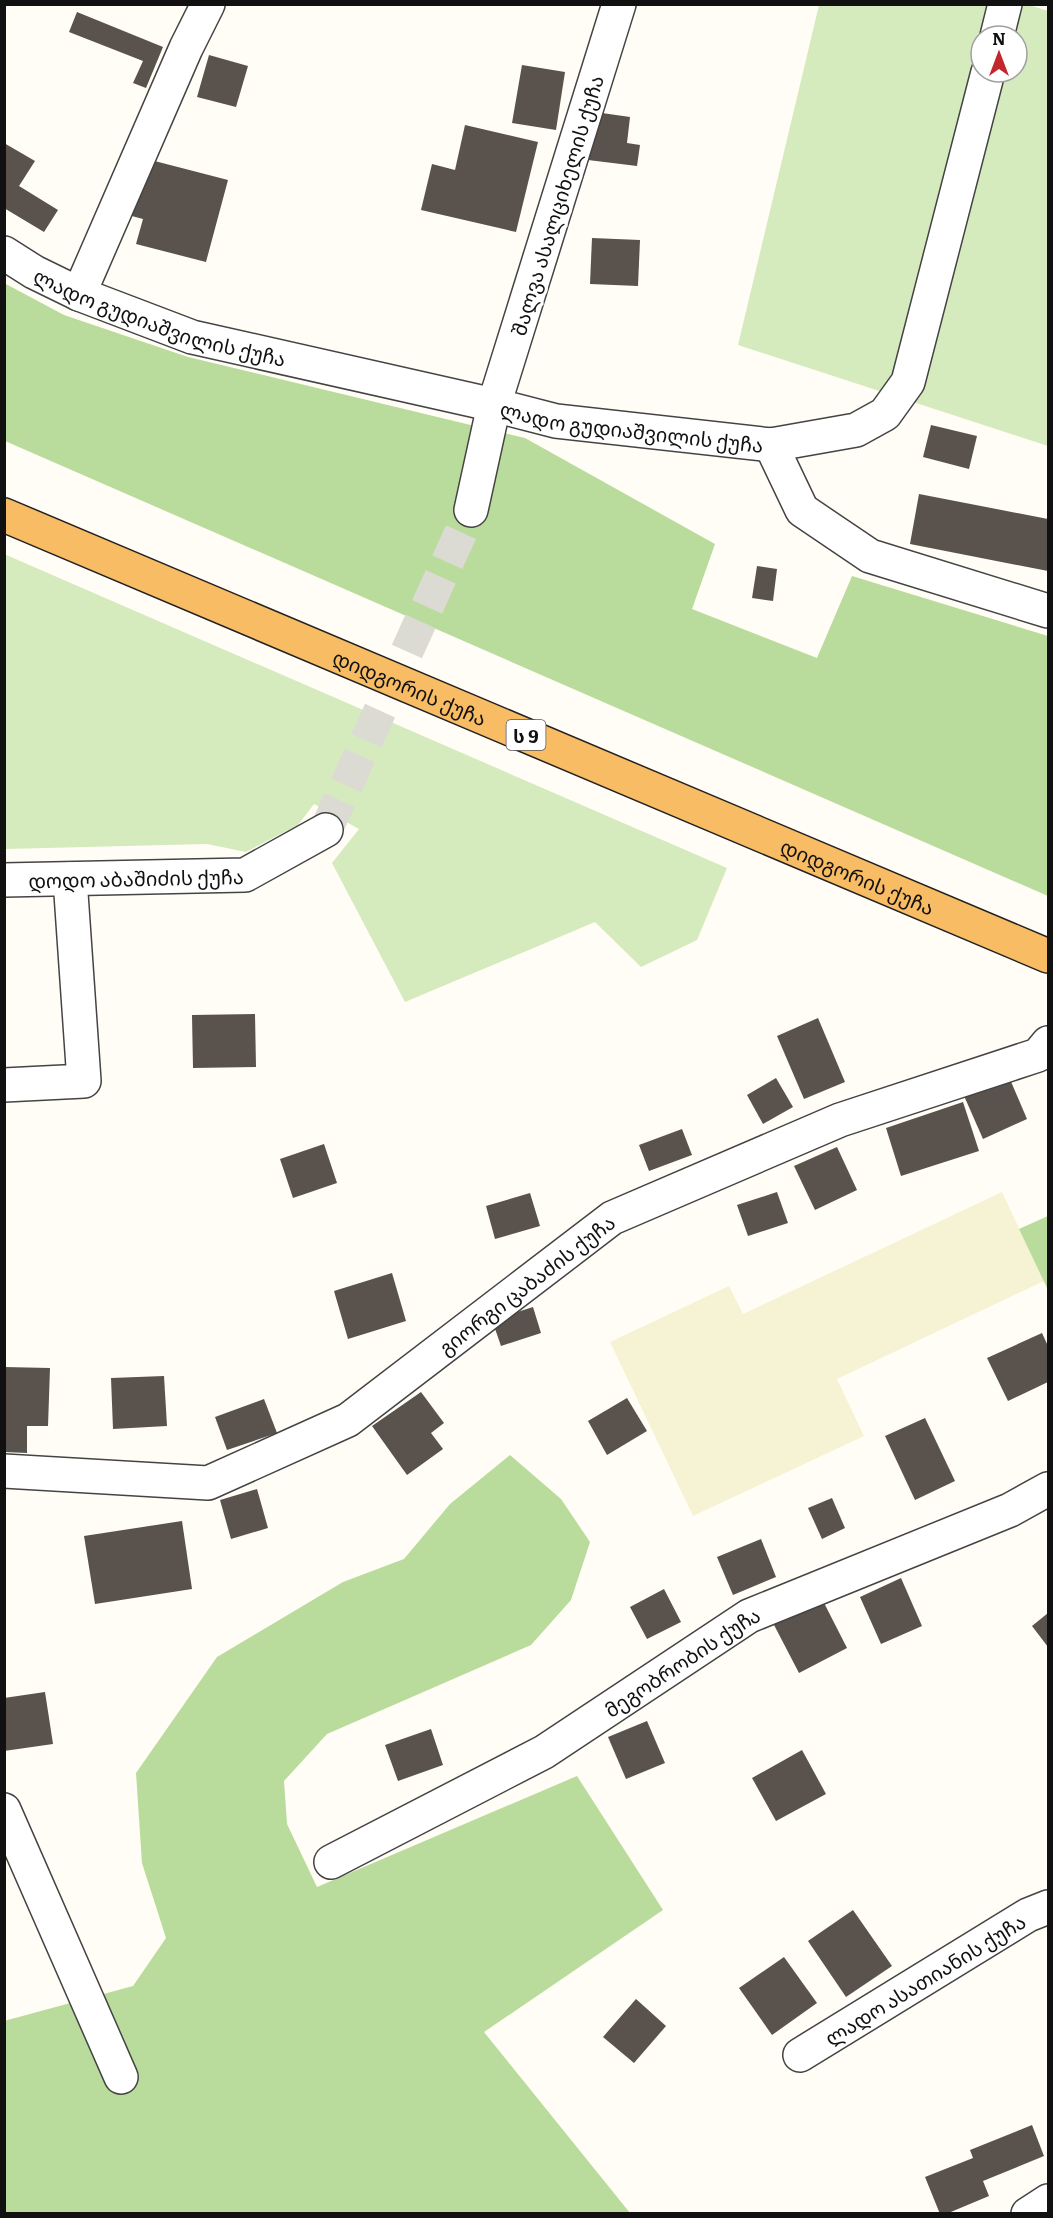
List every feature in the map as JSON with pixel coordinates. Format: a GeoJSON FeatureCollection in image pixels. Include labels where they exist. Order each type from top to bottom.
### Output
{"type":"FeatureCollection","features":[{"type":"Feature","properties":{"kind":"highway","name":"დიდგორის ქუჩა"},"geometry":{"type":"LineString","coordinates":[[4,515],[1048,956]]}},
{"type":"Feature","properties":{"kind":"street"},"geometry":{"type":"LineString","coordinates":[[79,294],[186,48],[208,4]]}},
{"type":"Feature","properties":{"kind":"street","name":"შალვა ასალციხელის ქუჩა"},"geometry":{"type":"LineString","coordinates":[[494,405],[619,4]]}},
{"type":"Feature","properties":{"kind":"street"},"geometry":{"type":"LineString","coordinates":[[1000,24],[1005,4]]}},
{"type":"Feature","properties":{"kind":"street","name":"ლადო გუდიაშვილის ქუჩა"},"geometry":{"type":"LineString","coordinates":[[4,253],[34,272],[79,294],[192,337],[556,421],[771,445],[856,430],[885,414],[908,382],[985,84]]}},
{"type":"Feature","properties":{"kind":"street"},"geometry":{"type":"LineString","coordinates":[[471,510],[494,405]]}},
{"type":"Feature","properties":{"kind":"street"},"geometry":{"type":"LineString","coordinates":[[771,445],[802,510],[870,556],[1048,610]]}},
{"type":"Feature","properties":{"kind":"street","name":"დოდო აბაშიძის ქუჩა"},"geometry":{"type":"LineString","coordinates":[[4,880],[244,875],[326,830]]}},
{"type":"Feature","properties":{"kind":"street"},"geometry":{"type":"LineString","coordinates":[[4,1085],[84,1081],[70,879]]}},
{"type":"Feature","properties":{"kind":"street","name":"გიორგი ცაბაძის ქუჩა"},"geometry":{"type":"LineString","coordinates":[[4,1471],[208,1483],[348,1420],[612,1218],[840,1120],[1038,1055],[1048,1043]]}},
{"type":"Feature","properties":{"kind":"street","name":"მეგობრობის ქუჩა"},"geometry":{"type":"LineString","coordinates":[[331,1862],[544,1752],[749,1616],[1010,1510],[1048,1489]]}},
{"type":"Feature","properties":{"kind":"street"},"geometry":{"type":"LineString","coordinates":[[4,1810],[121,2077]]}},
{"type":"Feature","properties":{"kind":"street","name":"ლადო ასათიანის ქუჩა"},"geometry":{"type":"LineString","coordinates":[[800,2055],[1028,1915],[1048,1907]]}},
{"type":"Feature","properties":{"kind":"street"},"geometry":{"type":"LineString","coordinates":[[1028,2214],[1048,2201]]}},
{"type":"Feature","properties":{"kind":"shaded area"},"geometry":{"type":"Polygon","coordinates":[[[1002,1192],[1044,1281],[837,1379],[864,1436],[693,1516],[610,1342],[729,1286],[743,1314],[1002,1192]]]}},
{"type":"Feature","properties":{"kind":"green space"},"geometry":{"type":"Polygon","coordinates":[[[1026,4],[1048,11],[1048,446],[738,345],[819,5],[1026,4]]]}},
{"type":"Feature","properties":{"kind":"green space"},"geometry":{"type":"Polygon","coordinates":[[[4,283],[64,315],[188,357],[525,438],[715,544],[692,609],[817,658],[852,576],[1048,636],[1048,896],[5,441],[4,283]]]}},
{"type":"Feature","properties":{"kind":"green space"},"geometry":{"type":"Polygon","coordinates":[[[4,554],[727,868],[697,940],[641,967],[595,922],[405,1002],[332,863],[359,829],[314,804],[298,825],[246,852],[207,844],[5,849],[4,554]]]}},
{"type":"Feature","properties":{"kind":"green space"},"geometry":{"type":"Polygon","coordinates":[[[1048,1216],[1048,1290],[1019,1229],[1048,1216]]]}},
{"type":"Feature","properties":{"kind":"green space"},"geometry":{"type":"Polygon","coordinates":[[[510,1455],[561,1499],[590,1542],[571,1600],[531,1645],[327,1734],[284,1781],[287,1824],[317,1887],[577,1776],[663,1910],[484,2032],[630,2213],[5,2213],[4,2021],[133,1986],[166,1938],[142,1863],[136,1773],[217,1657],[343,1582],[404,1559],[450,1504],[510,1455]]]}},
{"type":"Feature","properties":{"kind":"building"},"geometry":{"type":"Polygon","coordinates":[[[77,12],[163,47],[146,88],[133,83],[143,61],[69,32],[77,12]]]}},
{"type":"Feature","properties":{"kind":"building"},"geometry":{"type":"Polygon","coordinates":[[[209,55],[248,66],[236,107],[197,97],[209,55]]]}},
{"type":"Feature","properties":{"kind":"building"},"geometry":{"type":"Polygon","coordinates":[[[522,65],[565,72],[556,130],[512,123],[522,65]]]}},
{"type":"Feature","properties":{"kind":"building"},"geometry":{"type":"Polygon","coordinates":[[[595,112],[630,117],[627,143],[640,145],[637,166],[588,160],[595,112]]]}},
{"type":"Feature","properties":{"kind":"building"},"geometry":{"type":"Polygon","coordinates":[[[465,125],[538,142],[516,232],[421,210],[432,164],[455,170],[465,125]]]}},
{"type":"Feature","properties":{"kind":"building"},"geometry":{"type":"Polygon","coordinates":[[[4,143],[35,161],[19,186],[58,210],[44,232],[4,208],[4,143]]]}},
{"type":"Feature","properties":{"kind":"building"},"geometry":{"type":"Polygon","coordinates":[[[143,158],[228,180],[206,262],[136,244],[143,219],[128,215],[143,158]]]}},
{"type":"Feature","properties":{"kind":"building"},"geometry":{"type":"Polygon","coordinates":[[[592,238],[640,240],[638,286],[590,284],[592,238]]]}},
{"type":"Feature","properties":{"kind":"building"},"geometry":{"type":"Polygon","coordinates":[[[931,425],[977,436],[969,469],[923,457],[931,425]]]}},
{"type":"Feature","properties":{"kind":"building"},"geometry":{"type":"Polygon","coordinates":[[[919,494],[1048,519],[1048,571],[910,544],[919,494]]]}},
{"type":"Feature","properties":{"kind":"building"},"geometry":{"type":"Polygon","coordinates":[[[757,566],[777,569],[773,601],[752,598],[757,566]]]}},
{"type":"Feature","properties":{"kind":"building"},"geometry":{"type":"Polygon","coordinates":[[[255,1014],[256,1067],[193,1068],[192,1015],[255,1014]]]}},
{"type":"Feature","properties":{"kind":"building"},"geometry":{"type":"Polygon","coordinates":[[[818,1018],[845,1082],[804,1099],[777,1036],[818,1018]]]}},
{"type":"Feature","properties":{"kind":"building"},"geometry":{"type":"Polygon","coordinates":[[[1006,1070],[1027,1119],[983,1139],[961,1089],[1006,1070]]]}},
{"type":"Feature","properties":{"kind":"building"},"geometry":{"type":"Polygon","coordinates":[[[776,1078],[793,1107],[763,1124],[747,1095],[776,1078]]]}},
{"type":"Feature","properties":{"kind":"building"},"geometry":{"type":"Polygon","coordinates":[[[963,1102],[979,1151],[901,1176],[886,1128],[963,1102]]]}},
{"type":"Feature","properties":{"kind":"building"},"geometry":{"type":"Polygon","coordinates":[[[682,1129],[692,1155],[649,1171],[639,1145],[682,1129]]]}},
{"type":"Feature","properties":{"kind":"building"},"geometry":{"type":"Polygon","coordinates":[[[324,1144],[337,1183],[293,1198],[280,1159],[324,1144]]]}},
{"type":"Feature","properties":{"kind":"building"},"geometry":{"type":"Polygon","coordinates":[[[837,1147],[857,1190],[815,1210],[794,1166],[837,1147]]]}},
{"type":"Feature","properties":{"kind":"building"},"geometry":{"type":"Polygon","coordinates":[[[777,1192],[788,1223],[748,1236],[737,1205],[777,1192]]]}},
{"type":"Feature","properties":{"kind":"building"},"geometry":{"type":"Polygon","coordinates":[[[530,1193],[540,1226],[495,1239],[486,1206],[530,1193]]]}},
{"type":"Feature","properties":{"kind":"building"},"geometry":{"type":"Polygon","coordinates":[[[392,1273],[406,1321],[348,1339],[334,1291],[392,1273]]]}},
{"type":"Feature","properties":{"kind":"building"},"geometry":{"type":"Polygon","coordinates":[[[533,1307],[541,1333],[501,1346],[492,1320],[533,1307]]]}},
{"type":"Feature","properties":{"kind":"building"},"geometry":{"type":"Polygon","coordinates":[[[1042,1333],[1048,1346],[1048,1382],[1008,1401],[987,1358],[1042,1333]]]}},
{"type":"Feature","properties":{"kind":"building"},"geometry":{"type":"Polygon","coordinates":[[[4,1367],[50,1368],[48,1426],[27,1426],[27,1453],[4,1452],[4,1367]]]}},
{"type":"Feature","properties":{"kind":"building"},"geometry":{"type":"Polygon","coordinates":[[[164,1376],[167,1426],[113,1429],[111,1378],[164,1376]]]}},
{"type":"Feature","properties":{"kind":"building"},"geometry":{"type":"Polygon","coordinates":[[[421,1392],[444,1423],[431,1433],[443,1449],[407,1475],[372,1426],[421,1392]]]}},
{"type":"Feature","properties":{"kind":"building"},"geometry":{"type":"Polygon","coordinates":[[[627,1398],[647,1431],[607,1455],[588,1421],[627,1398]]]}},
{"type":"Feature","properties":{"kind":"building"},"geometry":{"type":"Polygon","coordinates":[[[264,1399],[277,1433],[227,1450],[215,1417],[264,1399]]]}},
{"type":"Feature","properties":{"kind":"building"},"geometry":{"type":"Polygon","coordinates":[[[925,1418],[955,1481],[915,1500],[885,1436],[925,1418]]]}},
{"type":"Feature","properties":{"kind":"building"},"geometry":{"type":"Polygon","coordinates":[[[257,1489],[268,1528],[231,1539],[220,1500],[257,1489]]]}},
{"type":"Feature","properties":{"kind":"building"},"geometry":{"type":"Polygon","coordinates":[[[832,1498],[845,1528],[822,1539],[808,1508],[832,1498]]]}},
{"type":"Feature","properties":{"kind":"building"},"geometry":{"type":"Polygon","coordinates":[[[182,1521],[192,1589],[95,1604],[84,1536],[182,1521]]]}},
{"type":"Feature","properties":{"kind":"building"},"geometry":{"type":"Polygon","coordinates":[[[761,1539],[776,1577],[733,1595],[717,1557],[761,1539]]]}},
{"type":"Feature","properties":{"kind":"building"},"geometry":{"type":"Polygon","coordinates":[[[901,1578],[922,1626],[881,1644],[860,1597],[901,1578]]]}},
{"type":"Feature","properties":{"kind":"building"},"geometry":{"type":"Polygon","coordinates":[[[664,1589],[681,1622],[647,1639],[630,1607],[664,1589]]]}},
{"type":"Feature","properties":{"kind":"building"},"geometry":{"type":"Polygon","coordinates":[[[821,1597],[847,1648],[799,1673],[773,1623],[821,1597]]]}},
{"type":"Feature","properties":{"kind":"building"},"geometry":{"type":"Polygon","coordinates":[[[1048,1613],[1048,1647],[1032,1626],[1048,1613]]]}},
{"type":"Feature","properties":{"kind":"building"},"geometry":{"type":"Polygon","coordinates":[[[45,1692],[53,1744],[4,1751],[4,1698],[45,1692]]]}},
{"type":"Feature","properties":{"kind":"building"},"geometry":{"type":"Polygon","coordinates":[[[647,1721],[665,1763],[626,1779],[608,1737],[647,1721]]]}},
{"type":"Feature","properties":{"kind":"building"},"geometry":{"type":"Polygon","coordinates":[[[431,1729],[443,1765],[398,1781],[385,1745],[431,1729]]]}},
{"type":"Feature","properties":{"kind":"building"},"geometry":{"type":"Polygon","coordinates":[[[802,1750],[826,1794],[776,1821],[752,1778],[802,1750]]]}},
{"type":"Feature","properties":{"kind":"building"},"geometry":{"type":"Polygon","coordinates":[[[853,1910],[892,1966],[846,1997],[808,1941],[853,1910]]]}},
{"type":"Feature","properties":{"kind":"building"},"geometry":{"type":"Polygon","coordinates":[[[784,1957],[817,2003],[772,2035],[739,1988],[784,1957]]]}},
{"type":"Feature","properties":{"kind":"building"},"geometry":{"type":"Polygon","coordinates":[[[636,1999],[666,2026],[634,2063],[603,2037],[636,1999]]]}},
{"type":"Feature","properties":{"kind":"building"},"geometry":{"type":"Polygon","coordinates":[[[1032,2125],[1044,2156],[983,2181],[989,2196],[946,2214],[940,2214],[925,2177],[973,2158],[970,2150],[1032,2125]]]}},
{"type":"Feature","properties":{"kind":"tunnel"},"geometry":{"type":"LineString","coordinates":[[326,830],[471,510]]}}]}
